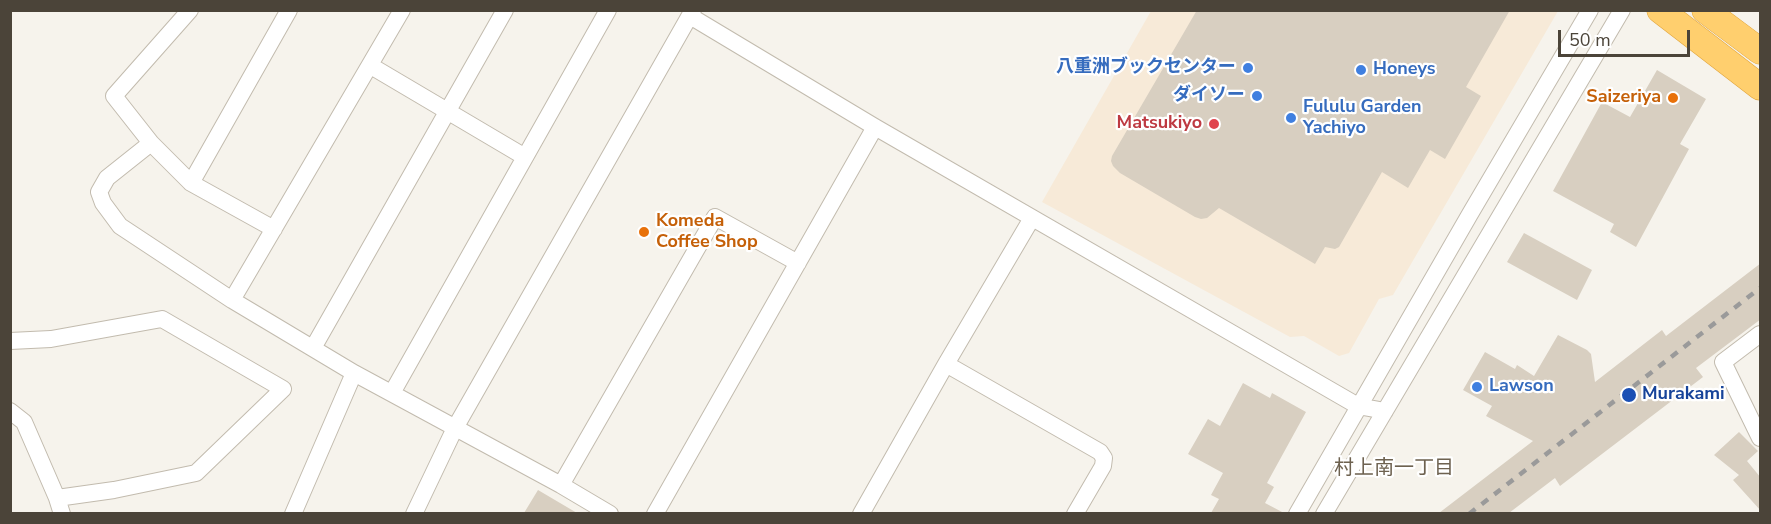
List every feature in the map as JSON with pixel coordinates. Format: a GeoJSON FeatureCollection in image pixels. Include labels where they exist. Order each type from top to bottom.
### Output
{"type":"FeatureCollection","features":[{"type":"Feature","properties":{"kind":"highway"},"geometry":{"type":"LineString","coordinates":[[1660,10],[1761,87]]}},
{"type":"Feature","properties":{"kind":"highway"},"geometry":{"type":"LineString","coordinates":[[1705,10],[1761,51]]}},
{"type":"Feature","properties":{"kind":"street"},"geometry":{"type":"LineString","coordinates":[[190,10],[114,96],[152,143],[191,183],[274,229]]}},
{"type":"Feature","properties":{"kind":"street"},"geometry":{"type":"LineString","coordinates":[[191,183],[289,10]]}},
{"type":"Feature","properties":{"kind":"street"},"geometry":{"type":"LineString","coordinates":[[232,300],[402,10]]}},
{"type":"Feature","properties":{"kind":"street"},"geometry":{"type":"LineString","coordinates":[[313,348],[505,10]]}},
{"type":"Feature","properties":{"kind":"street"},"geometry":{"type":"LineString","coordinates":[[392,393],[609,10]]}},
{"type":"Feature","properties":{"kind":"street"},"geometry":{"type":"LineString","coordinates":[[1297,513],[1590,10]]}},
{"type":"Feature","properties":{"kind":"street"},"geometry":{"type":"LineString","coordinates":[[1324,513],[1622,10]]}},
{"type":"Feature","properties":{"kind":"street"},"geometry":{"type":"LineString","coordinates":[[414,513],[455,428],[692,13],[875,127],[1381,418]]}},
{"type":"Feature","properties":{"kind":"street"},"geometry":{"type":"LineString","coordinates":[[371,66],[525,158]]}},
{"type":"Feature","properties":{"kind":"street"},"geometry":{"type":"LineString","coordinates":[[655,513],[875,127]]}},
{"type":"Feature","properties":{"kind":"street"},"geometry":{"type":"LineString","coordinates":[[152,143],[107,178],[99,192],[103,203],[120,226],[232,300],[354,373],[610,513]]}},
{"type":"Feature","properties":{"kind":"street"},"geometry":{"type":"LineString","coordinates":[[561,485],[715,217],[798,263]]}},
{"type":"Feature","properties":{"kind":"street"},"geometry":{"type":"LineString","coordinates":[[861,513],[1032,218]]}},
{"type":"Feature","properties":{"kind":"street"},"geometry":{"type":"LineString","coordinates":[[10,341],[51,339],[162,319],[282,389],[196,473],[114,490],[59,506],[24,423],[10,411]]}},
{"type":"Feature","properties":{"kind":"street"},"geometry":{"type":"LineString","coordinates":[[1761,334],[1723,362],[1761,438]]}},
{"type":"Feature","properties":{"kind":"street"},"geometry":{"type":"LineString","coordinates":[[946,364],[1100,452],[1104,458],[1102,465],[1075,513]]}},
{"type":"Feature","properties":{"kind":"street"},"geometry":{"type":"LineString","coordinates":[[293,513],[354,373]]}},
{"type":"Feature","properties":{"kind":"shaded area"},"geometry":{"type":"Polygon","coordinates":[[[1151,11],[1558,11],[1393,295],[1379,299],[1349,353],[1339,356],[1304,336],[1290,337],[1042,202],[1151,11]]]}},
{"type":"Feature","properties":{"kind":"building","name":"Fululu Garden Yachiyo"},"geometry":{"type":"Polygon","coordinates":[[[1197,10],[1510,10],[1466,87],[1481,96],[1445,159],[1430,150],[1408,188],[1382,172],[1339,247],[1335,249],[1325,247],[1315,264],[1219,208],[1207,218],[1195,217],[1120,173],[1113,166],[1112,156],[1197,10]]]}},
{"type":"Feature","properties":{"kind":"building"},"geometry":{"type":"Polygon","coordinates":[[[1657,70],[1706,99],[1680,144],[1689,149],[1636,247],[1610,232],[1614,224],[1553,191],[1602,102],[1630,117],[1657,70]]]}},
{"type":"Feature","properties":{"kind":"building"},"geometry":{"type":"Polygon","coordinates":[[[1524,233],[1592,270],[1577,300],[1507,262],[1524,233]]]}},
{"type":"Feature","properties":{"kind":"building"},"geometry":{"type":"Polygon","coordinates":[[[1761,263],[1761,319],[1696,368],[1703,377],[1560,486],[1555,478],[1509,513],[1439,513],[1533,441],[1486,416],[1492,406],[1463,390],[1485,352],[1515,369],[1517,365],[1534,376],[1558,335],[1591,354],[1595,382],[1662,330],[1666,336],[1761,263]]]}},
{"type":"Feature","properties":{"kind":"building"},"geometry":{"type":"Polygon","coordinates":[[[1243,383],[1270,398],[1272,393],[1306,412],[1267,483],[1274,487],[1265,503],[1284,513],[1211,513],[1219,499],[1211,495],[1223,473],[1188,454],[1208,419],[1220,426],[1243,383]]]}},
{"type":"Feature","properties":{"kind":"building"},"geometry":{"type":"Polygon","coordinates":[[[1739,432],[1758,451],[1747,461],[1761,478],[1761,511],[1733,480],[1739,475],[1714,455],[1739,432]]]}},
{"type":"Feature","properties":{"kind":"building"},"geometry":{"type":"Polygon","coordinates":[[[538,490],[577,513],[524,513],[538,490]]]}},
{"type":"Feature","properties":{"kind":"railway"},"geometry":{"type":"LineString","coordinates":[[1469,514],[1760,288]]}},
{"type":"Feature","properties":{"kind":"place","name":"八重洲ブックセンター"},"geometry":{"type":"Point","coordinates":[1248,68]}},
{"type":"Feature","properties":{"kind":"place","name":"Honeys"},"geometry":{"type":"Point","coordinates":[1361,70]}},
{"type":"Feature","properties":{"kind":"place","name":"ダイソー"},"geometry":{"type":"Point","coordinates":[1257,96]}},
{"type":"Feature","properties":{"kind":"place","name":"Saizeriya"},"geometry":{"type":"Point","coordinates":[1673,98]}},
{"type":"Feature","properties":{"kind":"place","name":"Fululu Garden Yachiyo"},"geometry":{"type":"Point","coordinates":[1291,118]}},
{"type":"Feature","properties":{"kind":"place","name":"Matsukiyo"},"geometry":{"type":"Point","coordinates":[1214,124]}},
{"type":"Feature","properties":{"kind":"place","name":"Komeda Coffee Shop"},"geometry":{"type":"Point","coordinates":[644,232]}},
{"type":"Feature","properties":{"kind":"place","name":"Lawson"},"geometry":{"type":"Point","coordinates":[1477,387]}},
{"type":"Feature","properties":{"kind":"place","name":"Murakami"},"geometry":{"type":"Point","coordinates":[1629,395]}},
{"type":"Feature","properties":{"kind":"district","name":"村上南一丁目"},"geometry":{"type":"Point","coordinates":[1394,469]}}]}
